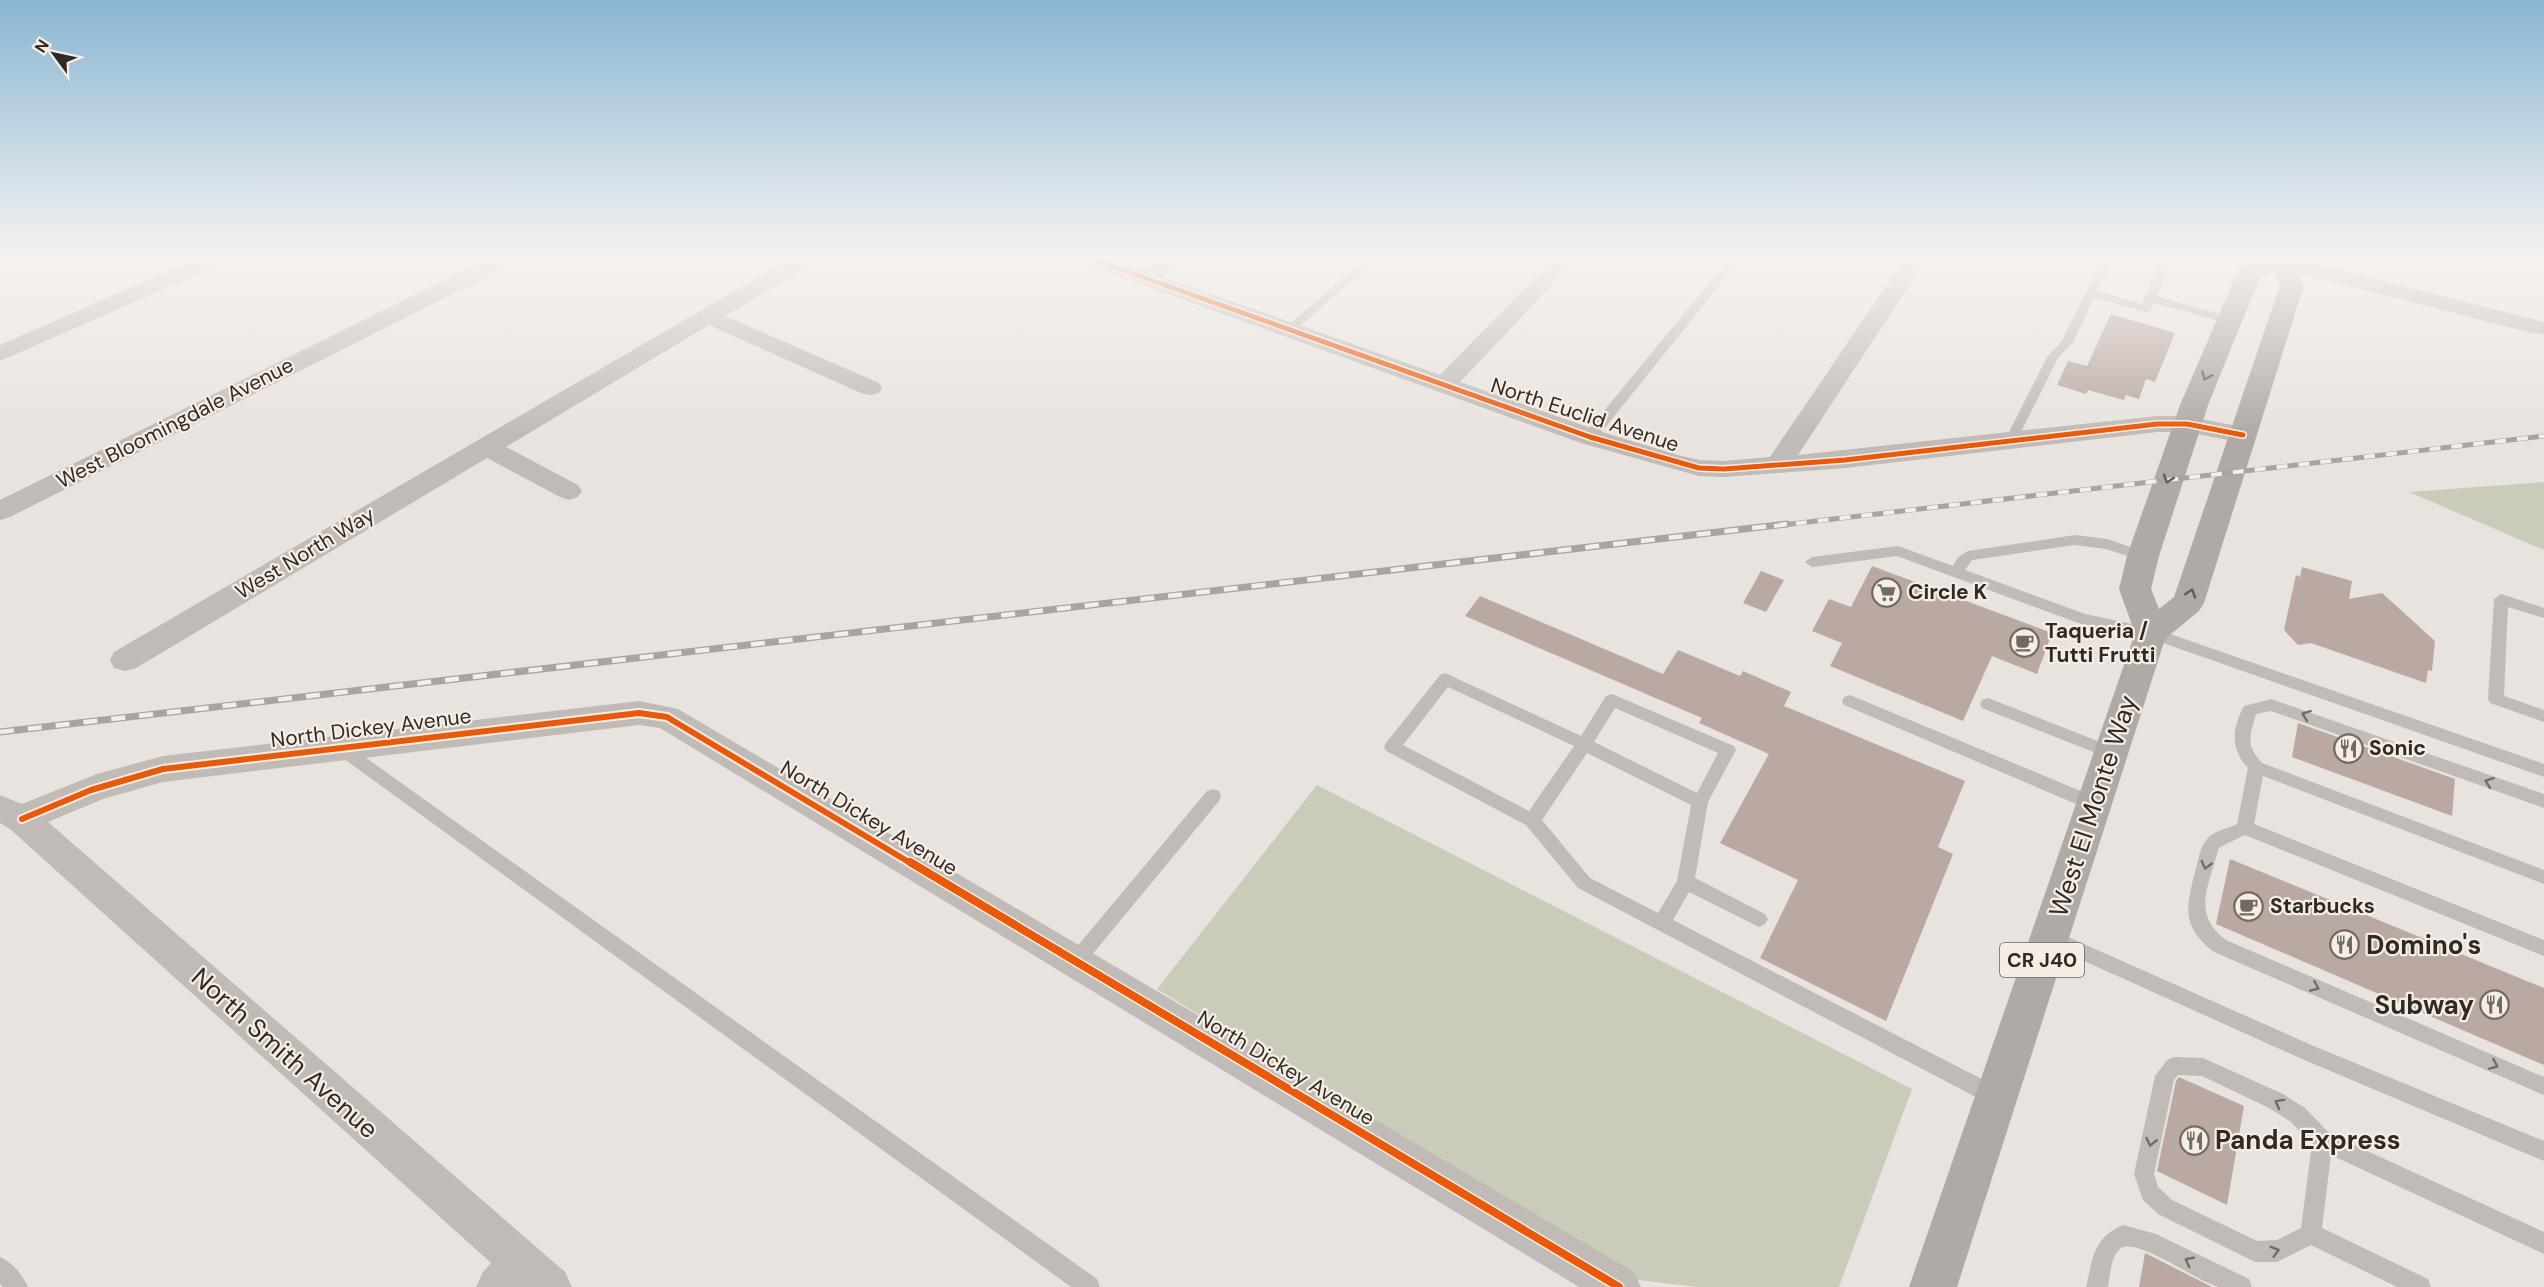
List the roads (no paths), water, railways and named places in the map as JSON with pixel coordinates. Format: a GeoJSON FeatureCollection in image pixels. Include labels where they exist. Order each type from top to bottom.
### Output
{"type":"FeatureCollection","features":[{"type":"Feature","properties":{"kind":"main road"},"geometry":{"type":"LineString","coordinates":[[2232,315],[2187,424],[2135,589],[2151,633],[2188,603],[2282,315]]}},
{"type":"Feature","properties":{"kind":"main road","name":"West El Monte Way"},"geometry":{"type":"LineString","coordinates":[[1933,1287],[2151,633]]}},
{"type":"Feature","properties":{"kind":"street"},"geometry":{"type":"LineString","coordinates":[[0,354],[87,315]]}},
{"type":"Feature","properties":{"kind":"street","name":"West Bloomingdale Avenue"},"geometry":{"type":"LineString","coordinates":[[0,511],[392,315]]}},
{"type":"Feature","properties":{"kind":"street","name":"North Euclid Avenue"},"geometry":{"type":"LineString","coordinates":[[1248,315],[1640,454],[1699,468],[1724,469],[1845,460],[2157,424],[2187,424],[2243,435]]}},
{"type":"Feature","properties":{"kind":"street"},"geometry":{"type":"LineString","coordinates":[[1443,386],[1511,315]]}},
{"type":"Feature","properties":{"kind":"street"},"geometry":{"type":"LineString","coordinates":[[1779,464],[1878,315]]}},
{"type":"Feature","properties":{"kind":"street"},"geometry":{"type":"LineString","coordinates":[[2493,315],[2542,328]]}},
{"type":"Feature","properties":{"kind":"street"},"geometry":{"type":"LineString","coordinates":[[707,316],[870,388]]}},
{"type":"Feature","properties":{"kind":"street","name":"West North Way"},"geometry":{"type":"LineString","coordinates":[[125,660],[707,316]]}},
{"type":"Feature","properties":{"kind":"street"},"geometry":{"type":"LineString","coordinates":[[485,446],[569,491]]}},
{"type":"Feature","properties":{"kind":"street","name":"North Dickey Avenue"},"geometry":{"type":"LineString","coordinates":[[11,813],[122,778],[163,769],[639,713],[668,717],[1619,1287]]}},
{"type":"Feature","properties":{"kind":"street","name":"North Smith Avenue"},"geometry":{"type":"LineString","coordinates":[[11,813],[523,1279]]}},
{"type":"Feature","properties":{"kind":"lane"},"geometry":{"type":"LineString","coordinates":[[1289,330],[1306,315]]}},
{"type":"Feature","properties":{"kind":"lane"},"geometry":{"type":"LineString","coordinates":[[1590,437],[1689,315]]}},
{"type":"Feature","properties":{"kind":"lane"},"geometry":{"type":"LineString","coordinates":[[2011,440],[2053,357],[2067,342],[2080,315]]}},
{"type":"Feature","properties":{"kind":"lane"},"geometry":{"type":"LineString","coordinates":[[2212,315],[2230,320]]}},
{"type":"Feature","properties":{"kind":"lane"},"geometry":{"type":"LineString","coordinates":[[1957,572],[1963,560],[1968,556],[2075,540],[2107,544],[2144,556]]}},
{"type":"Feature","properties":{"kind":"lane"},"geometry":{"type":"LineString","coordinates":[[1812,562],[1898,551],[2084,619],[2151,633],[2544,771]]}},
{"type":"Feature","properties":{"kind":"lane"},"geometry":{"type":"LineString","coordinates":[[2544,613],[2500,599],[2496,699],[2544,716]]}},
{"type":"Feature","properties":{"kind":"lane"},"geometry":{"type":"LineString","coordinates":[[1700,802],[1584,744],[1445,679],[1392,747],[1532,820],[1584,883],[1997,1098]]}},
{"type":"Feature","properties":{"kind":"lane"},"geometry":{"type":"LineString","coordinates":[[1532,820],[1612,700],[1728,750],[1700,802],[1686,882],[1662,923]]}},
{"type":"Feature","properties":{"kind":"lane"},"geometry":{"type":"LineString","coordinates":[[1850,701],[2094,804]]}},
{"type":"Feature","properties":{"kind":"lane"},"geometry":{"type":"LineString","coordinates":[[1988,704],[2112,753]]}},
{"type":"Feature","properties":{"kind":"lane"},"geometry":{"type":"LineString","coordinates":[[2544,801],[2271,705],[2250,710],[2241,740],[2241,749],[2256,767],[2544,877]]}},
{"type":"Feature","properties":{"kind":"lane"},"geometry":{"type":"LineString","coordinates":[[342,749],[1089,1287]]}},
{"type":"Feature","properties":{"kind":"lane"},"geometry":{"type":"LineString","coordinates":[[2245,828],[2256,767]]}},
{"type":"Feature","properties":{"kind":"lane"},"geometry":{"type":"LineString","coordinates":[[1076,961],[1213,796]]}},
{"type":"Feature","properties":{"kind":"lane"},"geometry":{"type":"LineString","coordinates":[[2544,948],[2245,828],[2214,842],[2210,849],[2195,907],[2195,915],[2211,940],[2220,946],[2544,1086]]}},
{"type":"Feature","properties":{"kind":"lane"},"geometry":{"type":"LineString","coordinates":[[1686,882],[1759,919]]}},
{"type":"Feature","properties":{"kind":"lane"},"geometry":{"type":"LineString","coordinates":[[2050,937],[2309,1053],[2544,1151]]}},
{"type":"Feature","properties":{"kind":"lane"},"geometry":{"type":"LineString","coordinates":[[2311,1234],[2278,1252],[2267,1254],[2255,1251],[2165,1207],[2150,1193],[2144,1174],[2165,1076],[2174,1066],[2203,1067],[2276,1101],[2298,1115],[2323,1141],[2544,1243]]}},
{"type":"Feature","properties":{"kind":"lane"},"geometry":{"type":"LineString","coordinates":[[2311,1234],[2323,1141]]}},
{"type":"Feature","properties":{"kind":"lane"},"geometry":{"type":"LineString","coordinates":[[2311,1234],[2420,1287]]}},
{"type":"Feature","properties":{"kind":"lane"},"geometry":{"type":"LineString","coordinates":[[2097,1287],[2104,1256],[2112,1242],[2123,1236],[2150,1240],[2241,1287]]}},
{"type":"Feature","properties":{"kind":"lane"},"geometry":{"type":"LineString","coordinates":[[0,1268],[17,1287]]}},
{"type":"Feature","properties":{"kind":"railway"},"geometry":{"type":"LineString","coordinates":[[1774,526],[2544,436]]}},
{"type":"Feature","properties":{"kind":"railway"},"geometry":{"type":"LineString","coordinates":[[0,732],[1787,524]]}},
{"type":"Feature","properties":{"kind":"place","name":"Circle K"},"geometry":{"type":"Point","coordinates":[1887,592]}},
{"type":"Feature","properties":{"kind":"place","name":"Taqueria / Tutti Frutti"},"geometry":{"type":"Point","coordinates":[2024,643]}},
{"type":"Feature","properties":{"kind":"place","name":"Sonic"},"geometry":{"type":"Point","coordinates":[2348,748]}},
{"type":"Feature","properties":{"kind":"place","name":"Starbucks"},"geometry":{"type":"Point","coordinates":[2249,906]}},
{"type":"Feature","properties":{"kind":"place","name":"Domino's"},"geometry":{"type":"Point","coordinates":[2345,945]}},
{"type":"Feature","properties":{"kind":"place","name":"Subway"},"geometry":{"type":"Point","coordinates":[2495,1005]}},
{"type":"Feature","properties":{"kind":"place","name":"Panda Express"},"geometry":{"type":"Point","coordinates":[2194,1140]}}]}
